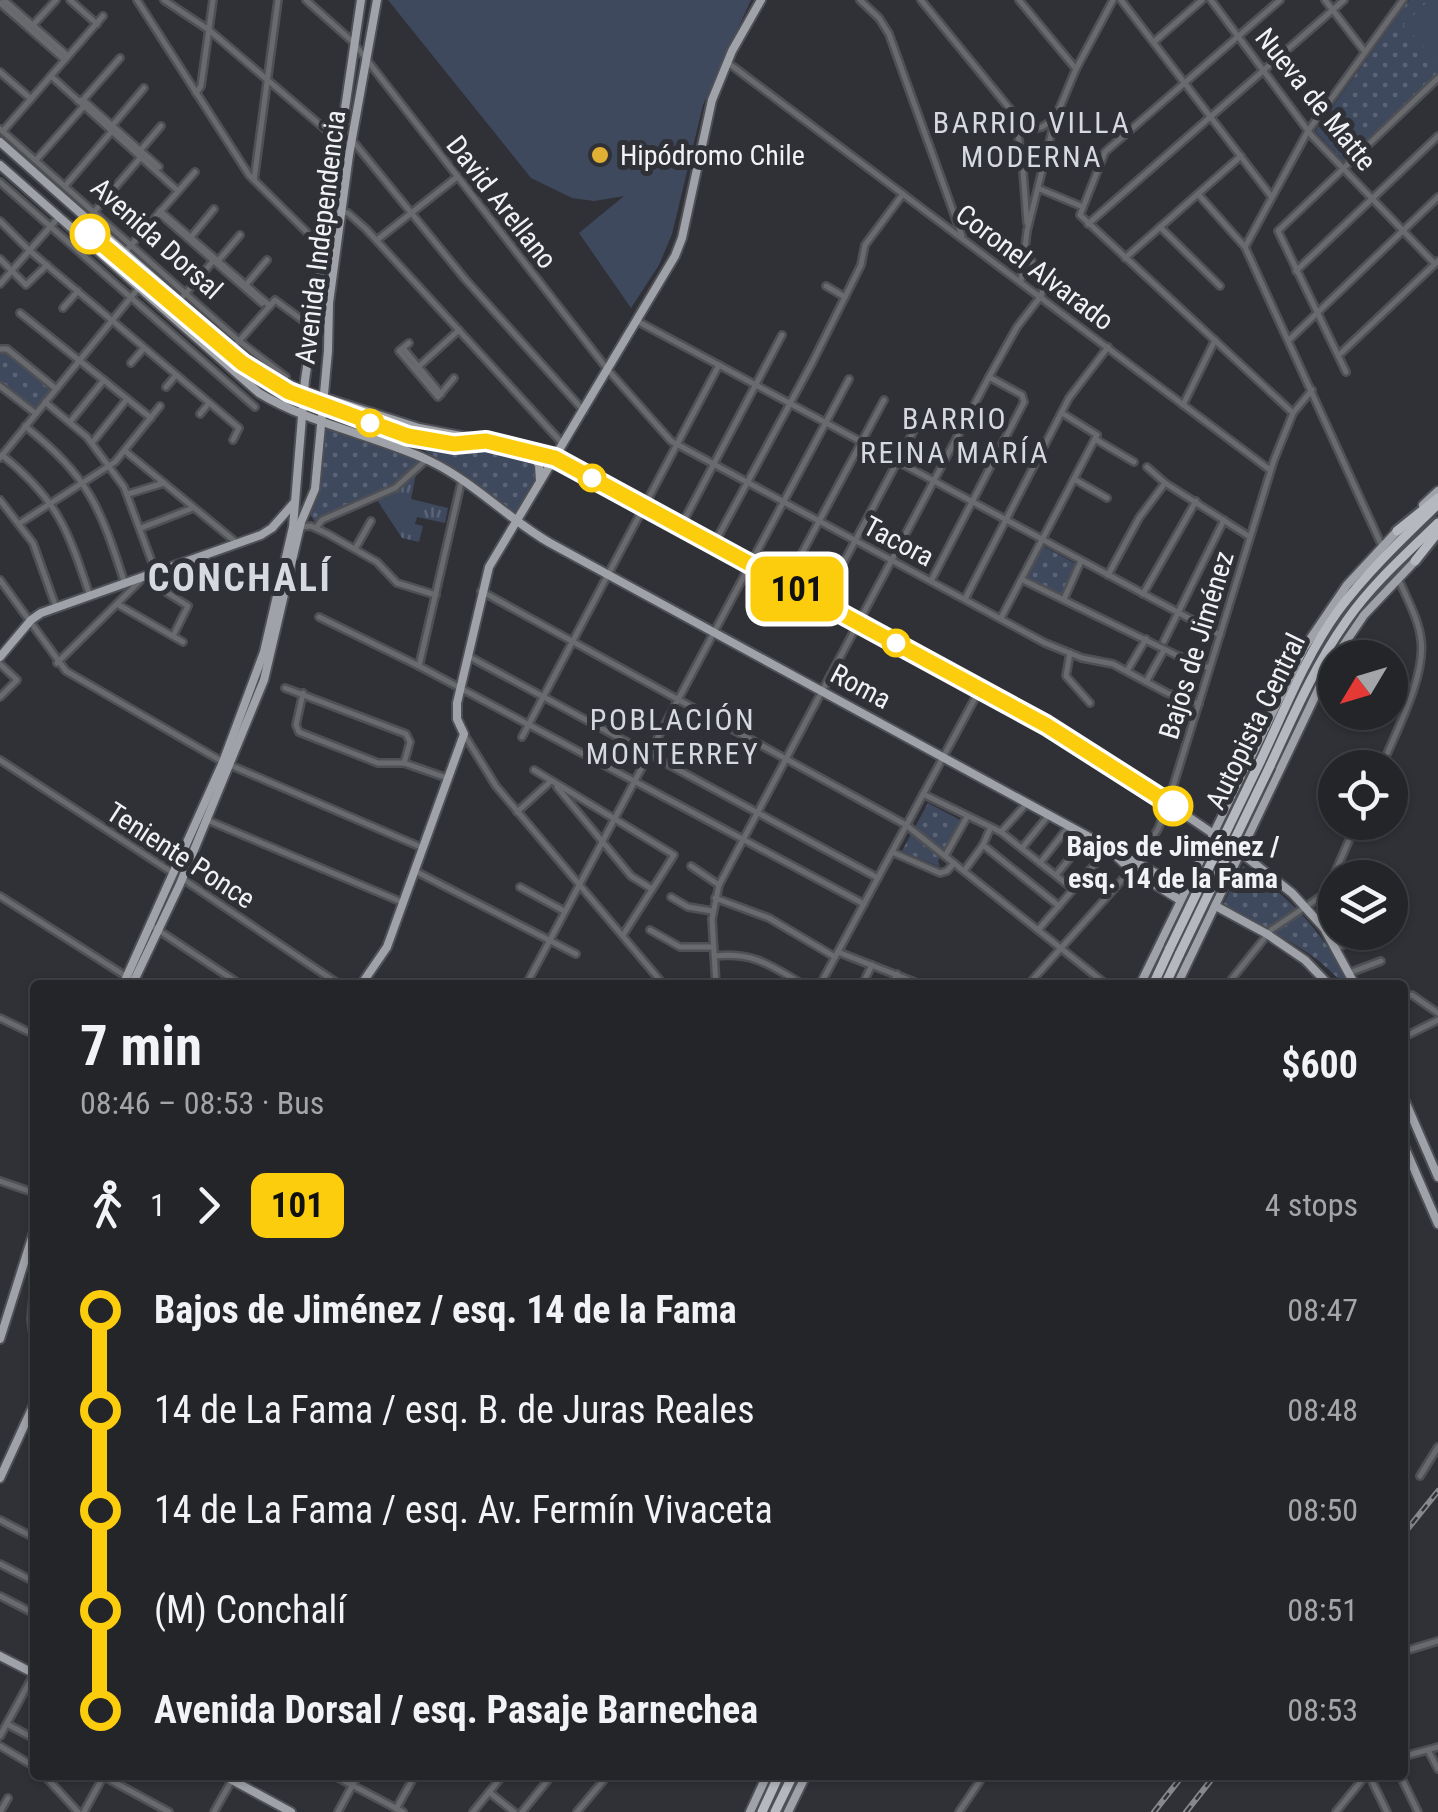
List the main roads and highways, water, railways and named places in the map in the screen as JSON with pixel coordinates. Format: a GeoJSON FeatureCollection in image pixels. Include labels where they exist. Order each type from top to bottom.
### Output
{"type":"FeatureCollection","features":[{"type":"Feature","properties":{"kind":"highway"},"geometry":{"type":"LineString","coordinates":[[1397,532],[1438,498]]}},
{"type":"Feature","properties":{"kind":"highway","name":"Autopista Central"},"geometry":{"type":"LineString","coordinates":[[1265,764],[1310,656],[1336,614],[1438,498]]}},
{"type":"Feature","properties":{"kind":"highway","name":"Autopista Central"},"geometry":{"type":"LineString","coordinates":[[1156,980],[1175,950],[1265,764],[1346,620],[1378,581],[1438,522]]}},
{"type":"Feature","properties":{"kind":"highway"},"geometry":{"type":"LineString","coordinates":[[1415,560],[1438,535]]}},
{"type":"Feature","properties":{"kind":"highway","name":"Autopista Central"},"geometry":{"type":"LineString","coordinates":[[1166,980],[1175,950]]}},
{"type":"Feature","properties":{"kind":"highway"},"geometry":{"type":"LineString","coordinates":[[762,1812],[777,1780]]}},
{"type":"Feature","properties":{"kind":"highway"},"geometry":{"type":"LineString","coordinates":[[775,1812],[790,1780]]}},
{"type":"Feature","properties":{"kind":"main road","name":"Avenida Independencia"},"geometry":{"type":"LineString","coordinates":[[297,527],[295,501],[304,392],[361,0]]}},
{"type":"Feature","properties":{"kind":"main road","name":"Avenida Independencia"},"geometry":{"type":"LineString","coordinates":[[130,980],[227,763],[262,662],[297,527],[315,489],[329,304],[377,0]]}},
{"type":"Feature","properties":{"kind":"main road"},"geometry":{"type":"LineString","coordinates":[[365,980],[384,953],[464,734],[456,714],[460,688],[481,591],[494,556],[637,321],[682,238],[704,126],[727,62],[762,0]]}},
{"type":"Feature","properties":{"kind":"main road","name":"Avenida Dorsal"},"geometry":{"type":"LineString","coordinates":[[0,142],[32,164],[128,248],[150,274],[275,378],[304,392],[450,436],[528,449],[555,458],[1086,749],[1212,832]]}},
{"type":"Feature","properties":{"kind":"main road","name":"Avenida Dorsal"},"geometry":{"type":"LineString","coordinates":[[0,166],[252,388],[302,414],[426,459],[462,480],[515,522]]}},
{"type":"Feature","properties":{"kind":"main road"},"geometry":{"type":"LineString","coordinates":[[528,449],[539,465],[540,482]]}},
{"type":"Feature","properties":{"kind":"main road"},"geometry":{"type":"LineString","coordinates":[[0,661],[29,623],[56,607],[269,530],[295,501]]}},
{"type":"Feature","properties":{"kind":"main road","name":"Roma"},"geometry":{"type":"LineString","coordinates":[[515,522],[1088,836],[1134,866],[1184,890]]}},
{"type":"Feature","properties":{"kind":"main road"},"geometry":{"type":"LineString","coordinates":[[1142,980],[1312,633],[1347,585],[1397,532]]}},
{"type":"Feature","properties":{"kind":"main road"},"geometry":{"type":"LineString","coordinates":[[1179,980],[1336,653],[1364,615],[1415,560]]}},
{"type":"Feature","properties":{"kind":"main road"},"geometry":{"type":"LineString","coordinates":[[1232,792],[1252,792],[1261,807]]}},
{"type":"Feature","properties":{"kind":"main road"},"geometry":{"type":"LineString","coordinates":[[1212,832],[1318,921]]}},
{"type":"Feature","properties":{"kind":"main road"},"geometry":{"type":"LineString","coordinates":[[1134,866],[1180,900]]}},
{"type":"Feature","properties":{"kind":"main road"},"geometry":{"type":"LineString","coordinates":[[1184,890],[1267,934],[1304,960],[1324,980]]}},
{"type":"Feature","properties":{"kind":"main road"},"geometry":{"type":"LineString","coordinates":[[1338,950],[1352,980]]}},
{"type":"Feature","properties":{"kind":"main road"},"geometry":{"type":"LineString","coordinates":[[1408,1107],[1438,1177]]}},
{"type":"Feature","properties":{"kind":"main road"},"geometry":{"type":"LineString","coordinates":[[1408,1159],[1438,1224]]}},
{"type":"Feature","properties":{"kind":"main road"},"geometry":{"type":"LineString","coordinates":[[0,1339],[30,1242]]}},
{"type":"Feature","properties":{"kind":"main road"},"geometry":{"type":"LineString","coordinates":[[5,1314],[30,1318]]}},
{"type":"Feature","properties":{"kind":"main road"},"geometry":{"type":"LineString","coordinates":[[0,1478],[30,1415]]}},
{"type":"Feature","properties":{"kind":"main road"},"geometry":{"type":"LineString","coordinates":[[0,1656],[30,1671]]}},
{"type":"Feature","properties":{"kind":"main road"},"geometry":{"type":"LineString","coordinates":[[232,1780],[291,1812]]}},
{"type":"Feature","properties":{"kind":"main road"},"geometry":{"type":"LineString","coordinates":[[750,1812],[765,1780]]}},
{"type":"Feature","properties":{"kind":"main road"},"geometry":{"type":"LineString","coordinates":[[788,1812],[804,1780]]}},
{"type":"Feature","properties":{"kind":"railway"},"geometry":{"type":"LineString","coordinates":[[1408,1528],[1438,1491]]}},
{"type":"Feature","properties":{"kind":"railway"},"geometry":{"type":"LineString","coordinates":[[1154,1812],[1179,1780]]}},
{"type":"Feature","properties":{"kind":"railway"},"geometry":{"type":"LineString","coordinates":[[1186,1812],[1211,1780]]}},
{"type":"Feature","properties":{"kind":"place","name":"Hipódromo Chile"},"geometry":{"type":"Point","coordinates":[600,155]}},
{"type":"Feature","properties":{"kind":"place","name":"Bajos de Jiménez / esq. 14 de la Fama"},"geometry":{"type":"Point","coordinates":[1173,806]}},
{"type":"Feature","properties":{"kind":"district","name":"BARRIO VILLA MODERNA"},"geometry":{"type":"Point","coordinates":[1032,140]}},
{"type":"Feature","properties":{"kind":"district","name":"BARRIO REINA MARÍA"},"geometry":{"type":"Point","coordinates":[955,436]}},
{"type":"Feature","properties":{"kind":"district","name":"CONCHALÍ"},"geometry":{"type":"Point","coordinates":[240,578]}},
{"type":"Feature","properties":{"kind":"district","name":"POBLACIÓN MONTERREY"},"geometry":{"type":"Point","coordinates":[673,737]}}]}
